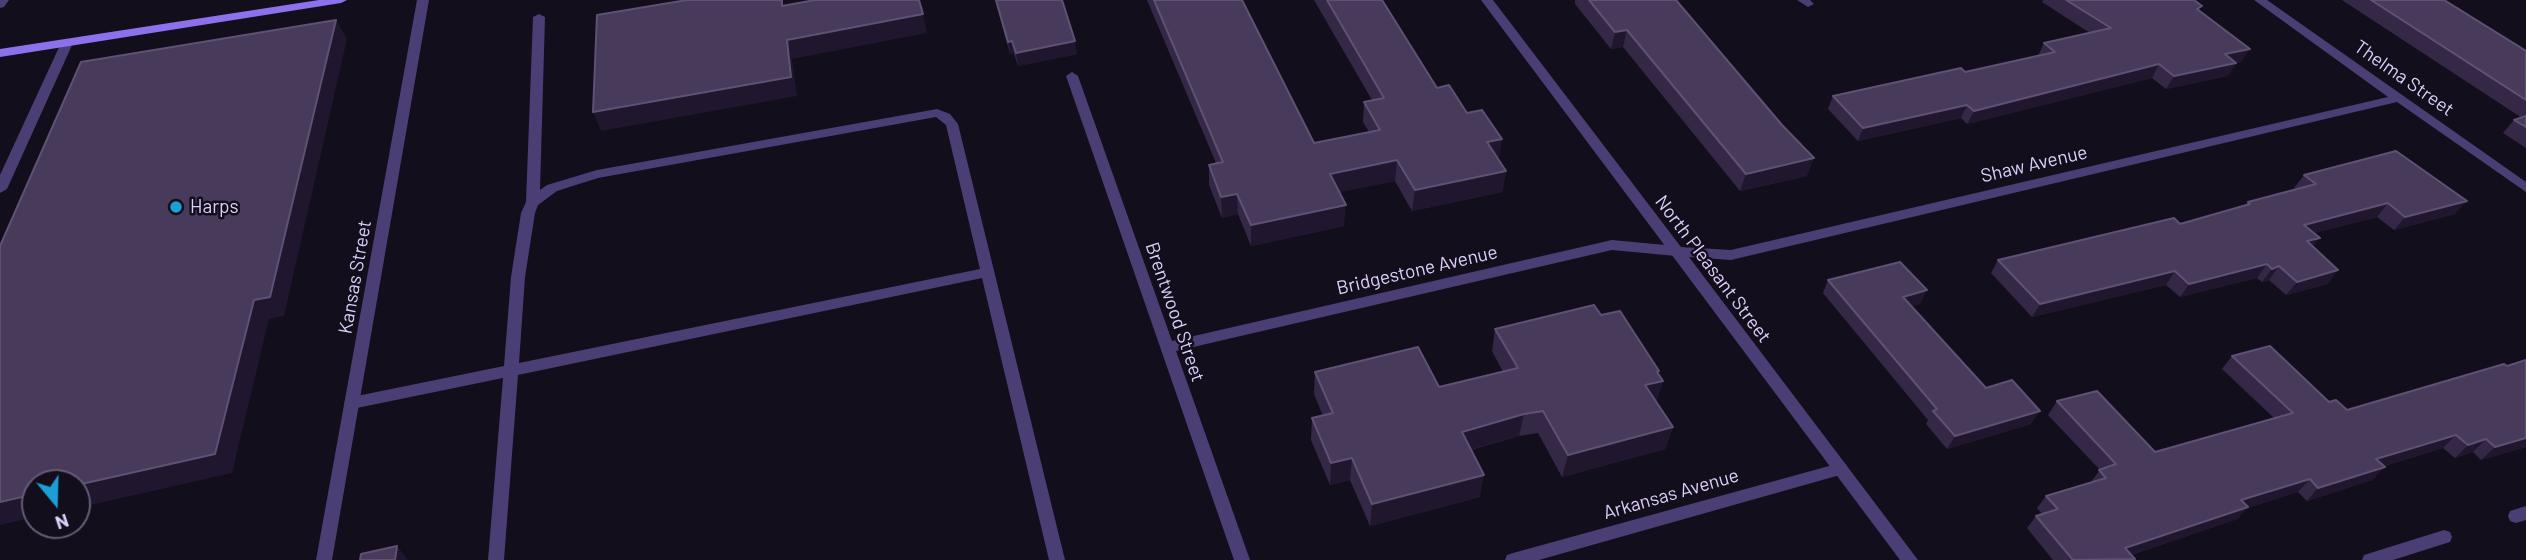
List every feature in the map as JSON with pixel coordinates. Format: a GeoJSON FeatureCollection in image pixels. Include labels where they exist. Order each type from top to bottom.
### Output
{"type":"FeatureCollection","features":[{"type":"Feature","properties":{"kind":"street"},"geometry":{"type":"LineString","coordinates":[[0,5],[3,0]]}},
{"type":"Feature","properties":{"kind":"street"},"geometry":{"type":"LineString","coordinates":[[0,53],[341,0]]}},
{"type":"Feature","properties":{"kind":"street","name":"Kansas Street"},"geometry":{"type":"LineString","coordinates":[[324,560],[424,0]]}},
{"type":"Feature","properties":{"kind":"street","name":"North Pleasant Street"},"geometry":{"type":"LineString","coordinates":[[1487,0],[1910,560]]}},
{"type":"Feature","properties":{"kind":"street","name":"Thelma Street"},"geometry":{"type":"LineString","coordinates":[[2260,0],[2526,188]]}},
{"type":"Feature","properties":{"kind":"street"},"geometry":{"type":"LineString","coordinates":[[496,560],[518,278],[528,213],[533,202],[539,17]]}},
{"type":"Feature","properties":{"kind":"street"},"geometry":{"type":"LineString","coordinates":[[0,189],[67,43]]}},
{"type":"Feature","properties":{"kind":"street","name":"Brentwood Street"},"geometry":{"type":"LineString","coordinates":[[1072,76],[1242,560]]}},
{"type":"Feature","properties":{"kind":"street","name":"Shaw Avenue"},"geometry":{"type":"LineString","coordinates":[[1676,251],[1731,255],[2399,98]]}},
{"type":"Feature","properties":{"kind":"street"},"geometry":{"type":"LineString","coordinates":[[533,202],[552,188],[568,181],[937,113],[946,117],[952,124],[1057,560]]}},
{"type":"Feature","properties":{"kind":"street","name":"Bridgestone Avenue"},"geometry":{"type":"LineString","coordinates":[[1168,347],[1612,245],[1676,251]]}},
{"type":"Feature","properties":{"kind":"street"},"geometry":{"type":"LineString","coordinates":[[352,403],[989,272]]}},
{"type":"Feature","properties":{"kind":"street","name":"Arkansas Avenue"},"geometry":{"type":"LineString","coordinates":[[1513,560],[1840,469]]}},
{"type":"Feature","properties":{"kind":"street"},"geometry":{"type":"LineString","coordinates":[[2370,560],[2444,537]]}},
{"type":"Feature","properties":{"kind":"building"},"geometry":{"type":"Polygon","coordinates":[[[687,0],[782,0],[782,6],[815,0],[919,0],[923,14],[787,40],[791,77],[593,112],[597,15],[687,0]]]}},
{"type":"Feature","properties":{"kind":"building"},"geometry":{"type":"Polygon","coordinates":[[[996,0],[1062,0],[1075,41],[1016,53],[1012,41],[1008,42],[996,0]]]}},
{"type":"Feature","properties":{"kind":"building"},"geometry":{"type":"Polygon","coordinates":[[[1154,0],[1242,0],[1314,143],[1380,130],[1364,102],[1384,98],[1327,0],[1382,0],[1437,88],[1449,85],[1467,113],[1482,110],[1502,139],[1487,142],[1506,171],[1415,190],[1397,160],[1330,174],[1346,205],[1251,225],[1237,194],[1221,197],[1209,165],[1223,162],[1154,0]]]}},
{"type":"Feature","properties":{"kind":"building"},"geometry":{"type":"Polygon","coordinates":[[[1589,0],[1676,0],[1782,125],[1814,158],[1746,174],[1627,30],[1615,32],[1589,0]]]}},
{"type":"Feature","properties":{"kind":"building"},"geometry":{"type":"Polygon","coordinates":[[[2066,0],[2194,0],[2202,6],[2197,9],[2250,49],[2225,54],[2236,63],[2174,76],[2159,64],[1974,111],[1967,105],[1863,128],[1833,96],[1961,68],[1965,72],[2055,52],[2044,43],[2111,28],[2066,0]]]}},
{"type":"Feature","properties":{"kind":"building"},"geometry":{"type":"Polygon","coordinates":[[[2371,0],[2444,0],[2526,51],[2526,100],[2371,0]]]}},
{"type":"Feature","properties":{"kind":"building","name":"Harps"},"geometry":{"type":"Polygon","coordinates":[[[336,20],[270,297],[254,300],[215,454],[91,482],[91,469],[21,469],[21,497],[0,502],[0,246],[81,62],[336,20]]]}},
{"type":"Feature","properties":{"kind":"building"},"geometry":{"type":"Polygon","coordinates":[[[2526,116],[2526,127],[2514,120],[2526,116]]]}},
{"type":"Feature","properties":{"kind":"building"},"geometry":{"type":"Polygon","coordinates":[[[2396,151],[2467,201],[2405,217],[2388,203],[2304,225],[2320,238],[2307,241],[2338,270],[2297,282],[2279,266],[2272,269],[2267,264],[2189,284],[2175,271],[2040,304],[1998,260],[2174,218],[2180,224],[2316,184],[2304,175],[2396,151]]]}},
{"type":"Feature","properties":{"kind":"building"},"geometry":{"type":"Polygon","coordinates":[[[1900,262],[1927,290],[1903,297],[1986,388],[2012,380],[2040,411],[1955,436],[1933,411],[1937,409],[1828,280],[1900,262]]]}},
{"type":"Feature","properties":{"kind":"building"},"geometry":{"type":"Polygon","coordinates":[[[1594,305],[1601,315],[1620,311],[1659,371],[1657,372],[1663,381],[1645,385],[1673,427],[1568,455],[1543,411],[1524,414],[1462,432],[1484,475],[1372,504],[1352,458],[1331,463],[1312,418],[1333,413],[1315,372],[1418,347],[1439,387],[1518,368],[1495,329],[1594,305]]]}},
{"type":"Feature","properties":{"kind":"building"},"geometry":{"type":"Polygon","coordinates":[[[2270,346],[2329,402],[2336,400],[2347,410],[2526,360],[2526,438],[2495,447],[2486,439],[2468,445],[2456,435],[2376,459],[2385,467],[2318,488],[2310,479],[2241,500],[2248,507],[2125,548],[2135,559],[2073,560],[2036,516],[2058,509],[2046,496],[2106,478],[2099,470],[2116,464],[2057,401],[2097,391],[2155,452],[2293,413],[2232,356],[2270,346]]]}},
{"type":"Feature","properties":{"kind":"building"},"geometry":{"type":"Polygon","coordinates":[[[397,546],[395,560],[360,560],[361,554],[397,546]]]}},
{"type":"Feature","properties":{"kind":"place","name":"Harps"},"geometry":{"type":"Point","coordinates":[176,207]}}]}
